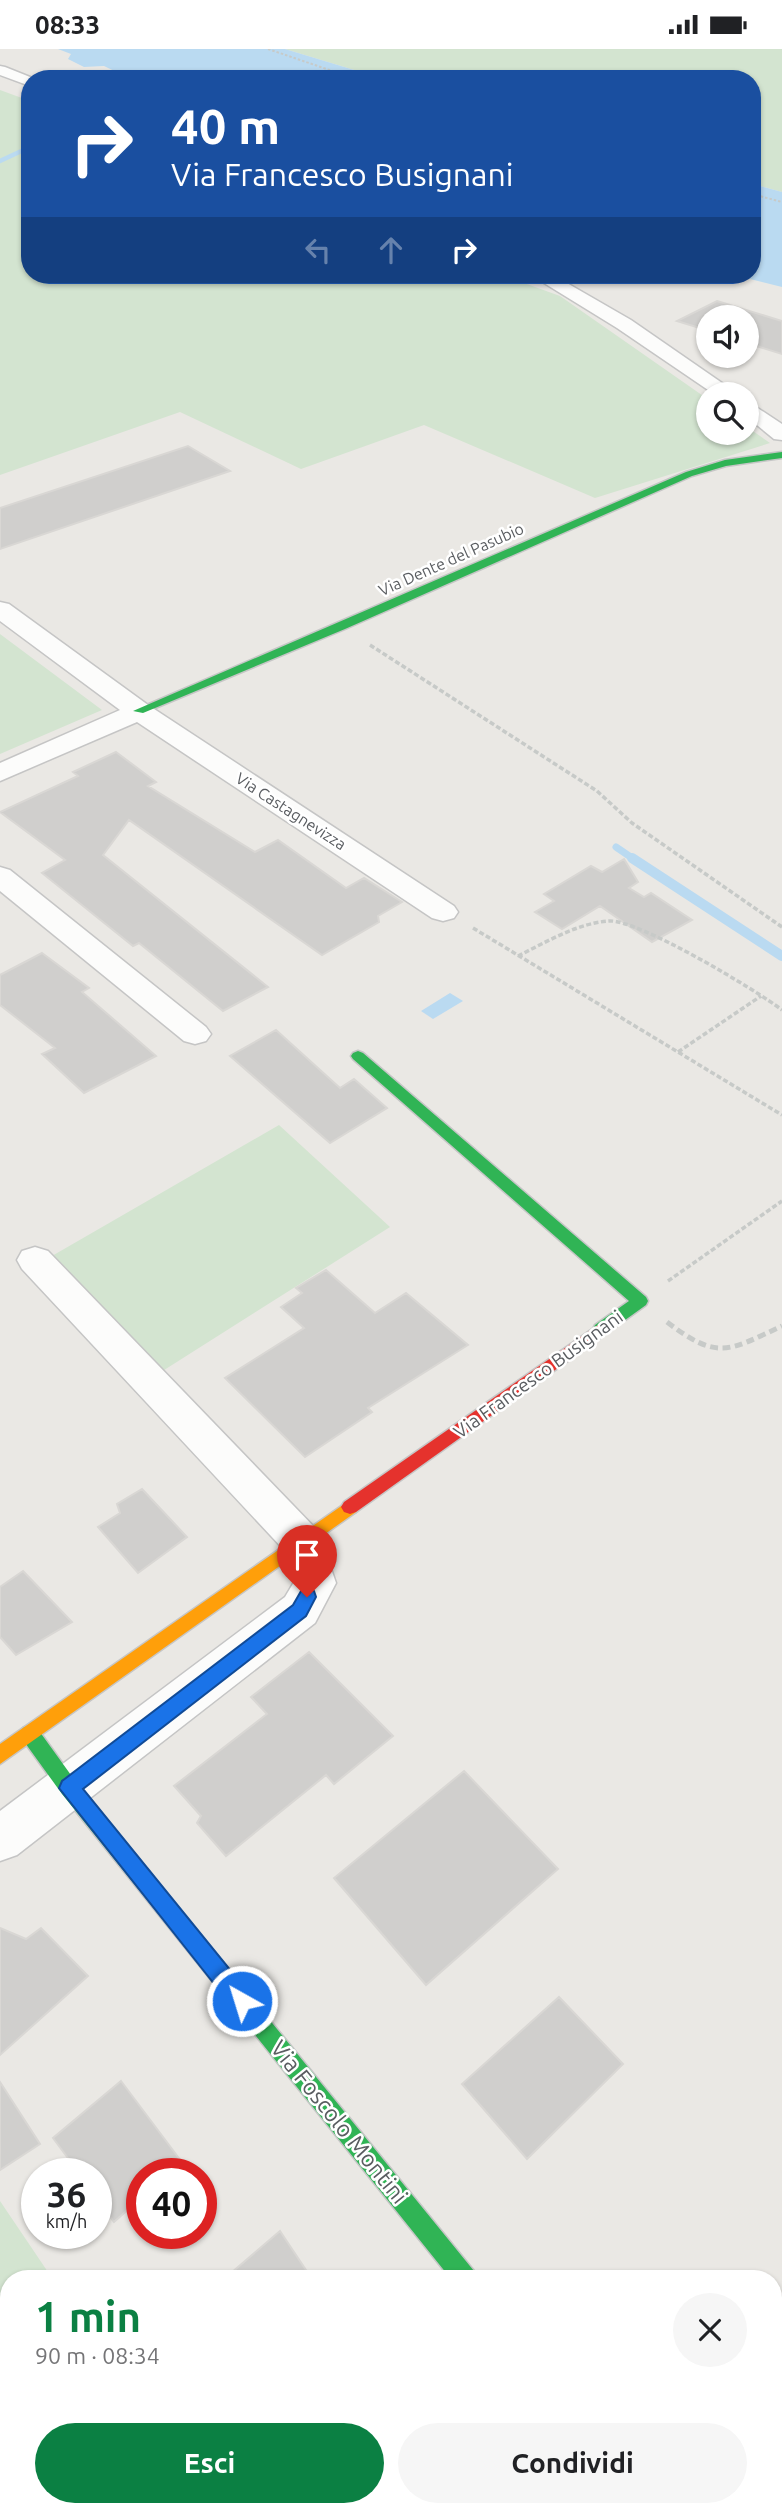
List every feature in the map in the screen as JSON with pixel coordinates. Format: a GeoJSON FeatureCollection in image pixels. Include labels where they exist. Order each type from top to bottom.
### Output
{"type":"FeatureCollection","features":[{"type":"Feature","properties":{"kind":"street"},"geometry":{"type":"LineString","coordinates":[[0,70],[21,78]]}},
{"type":"Feature","properties":{"kind":"street"},"geometry":{"type":"LineString","coordinates":[[555,284],[624,324],[710,382]]}},
{"type":"Feature","properties":{"kind":"street"},"geometry":{"type":"LineString","coordinates":[[759,417],[782,435]]}},
{"type":"Feature","properties":{"kind":"street","name":"Via Dente del Pasubio"},"geometry":{"type":"LineString","coordinates":[[139,711],[341,627],[690,474],[725,463],[782,455]]}},
{"type":"Feature","properties":{"kind":"street","name":"Via Castagnevizza"},"geometry":{"type":"LineString","coordinates":[[0,609],[139,711],[443,912]]}},
{"type":"Feature","properties":{"kind":"street"},"geometry":{"type":"LineString","coordinates":[[0,773],[139,711]]}},
{"type":"Feature","properties":{"kind":"street"},"geometry":{"type":"LineString","coordinates":[[0,876],[195,1034]]}},
{"type":"Feature","properties":{"kind":"street","name":"Via Francesco Busignani"},"geometry":{"type":"LineString","coordinates":[[0,1755],[303,1543],[640,1300],[358,1056]]}},
{"type":"Feature","properties":{"kind":"street"},"geometry":{"type":"LineString","coordinates":[[0,1839],[300,1611],[315,1584],[303,1543],[35,1260]]}},
{"type":"Feature","properties":{"kind":"street","name":"Via Foscolo Montini"},"geometry":{"type":"LineString","coordinates":[[30,1734],[69,1788],[459,2270]]}},
{"type":"Feature","properties":{"kind":"path"},"geometry":{"type":"LineString","coordinates":[[268,49],[327,70]]}},
{"type":"Feature","properties":{"kind":"path"},"geometry":{"type":"LineString","coordinates":[[761,196],[782,202]]}},
{"type":"Feature","properties":{"kind":"path"},"geometry":{"type":"LineString","coordinates":[[341,627],[597,791],[632,823],[782,927]]}},
{"type":"Feature","properties":{"kind":"path"},"geometry":{"type":"LineString","coordinates":[[518,956],[560,935],[616,920],[761,996],[782,1010]]}},
{"type":"Feature","properties":{"kind":"path"},"geometry":{"type":"LineString","coordinates":[[473,927],[782,1115]]}},
{"type":"Feature","properties":{"kind":"path"},"geometry":{"type":"LineString","coordinates":[[678,1052],[761,996]]}},
{"type":"Feature","properties":{"kind":"path"},"geometry":{"type":"LineString","coordinates":[[782,1201],[640,1300],[692,1342],[730,1350],[782,1326]]}},
{"type":"Feature","properties":{"kind":"green space"},"geometry":{"type":"Polygon","coordinates":[[[285,49],[782,49],[782,192],[761,186],[761,70],[354,70],[285,49]]]}},
{"type":"Feature","properties":{"kind":"green space"},"geometry":{"type":"Polygon","coordinates":[[[0,90],[21,98],[21,284],[527,284],[560,296],[696,391],[696,445],[759,445],[759,435],[770,443],[595,498],[424,425],[301,469],[180,412],[0,475],[0,90]]]}},
{"type":"Feature","properties":{"kind":"green space"},"geometry":{"type":"Polygon","coordinates":[[[0,634],[102,710],[0,754],[0,634]]]}},
{"type":"Feature","properties":{"kind":"green space"},"geometry":{"type":"Polygon","coordinates":[[[279,1125],[390,1227],[161,1372],[45,1260],[279,1125]]]}},
{"type":"Feature","properties":{"kind":"green space"},"geometry":{"type":"Polygon","coordinates":[[[0,2201],[21,2232],[21,2249],[32,2249],[47,2270],[0,2270],[0,2201]]]}},
{"type":"Feature","properties":{"kind":"water"},"geometry":{"type":"Polygon","coordinates":[[[58,49],[285,49],[354,70],[112,70],[104,66],[84,67],[68,59],[71,54],[58,49]]]}},
{"type":"Feature","properties":{"kind":"water"},"geometry":{"type":"Polygon","coordinates":[[[761,186],[782,192],[782,287],[761,282],[761,186]]]}},
{"type":"Feature","properties":{"kind":"water"},"geometry":{"type":"Polygon","coordinates":[[[450,993],[463,1001],[433,1019],[421,1011],[450,993]]]}},
{"type":"Feature","properties":{"kind":"building"},"geometry":{"type":"Polygon","coordinates":[[[717,301],[730,305],[709,305],[717,301]]]}},
{"type":"Feature","properties":{"kind":"building"},"geometry":{"type":"Polygon","coordinates":[[[696,312],[696,327],[677,321],[696,312]]]}},
{"type":"Feature","properties":{"kind":"building"},"geometry":{"type":"Polygon","coordinates":[[[759,314],[782,321],[782,354],[759,347],[759,314]]]}},
{"type":"Feature","properties":{"kind":"building"},"geometry":{"type":"Polygon","coordinates":[[[188,446],[230,471],[0,549],[0,508],[188,446]]]}},
{"type":"Feature","properties":{"kind":"building"},"geometry":{"type":"Polygon","coordinates":[[[116,752],[156,782],[148,786],[255,852],[278,840],[346,888],[364,878],[402,902],[378,916],[379,922],[322,955],[129,820],[103,855],[268,987],[223,1011],[139,943],[133,946],[42,873],[65,860],[0,812],[78,776],[73,772],[116,752]]]}},
{"type":"Feature","properties":{"kind":"building"},"geometry":{"type":"Polygon","coordinates":[[[624,859],[638,882],[629,888],[644,897],[651,893],[692,920],[652,942],[600,906],[562,929],[535,912],[554,901],[544,894],[591,866],[602,872],[624,859]]]}},
{"type":"Feature","properties":{"kind":"building"},"geometry":{"type":"Polygon","coordinates":[[[42,953],[89,988],[82,992],[156,1056],[84,1093],[42,1054],[55,1048],[0,1005],[0,975],[42,953]]]}},
{"type":"Feature","properties":{"kind":"building"},"geometry":{"type":"Polygon","coordinates":[[[276,1030],[340,1088],[354,1079],[387,1108],[330,1143],[230,1056],[276,1030]]]}},
{"type":"Feature","properties":{"kind":"building"},"geometry":{"type":"Polygon","coordinates":[[[326,1270],[375,1313],[406,1293],[468,1345],[368,1408],[372,1412],[305,1457],[225,1378],[304,1328],[281,1307],[302,1293],[296,1288],[326,1270]]]}},
{"type":"Feature","properties":{"kind":"building"},"geometry":{"type":"Polygon","coordinates":[[[142,1489],[187,1537],[138,1573],[98,1527],[120,1513],[117,1504],[142,1489]]]}},
{"type":"Feature","properties":{"kind":"building"},"geometry":{"type":"Polygon","coordinates":[[[23,1571],[72,1622],[16,1655],[0,1637],[0,1587],[23,1571]]]}},
{"type":"Feature","properties":{"kind":"building"},"geometry":{"type":"Polygon","coordinates":[[[309,1652],[393,1736],[334,1784],[326,1775],[226,1856],[197,1823],[201,1816],[174,1786],[267,1714],[251,1697],[309,1652]]]}},
{"type":"Feature","properties":{"kind":"building"},"geometry":{"type":"Polygon","coordinates":[[[464,1771],[558,1869],[426,1985],[334,1878],[464,1771]]]}},
{"type":"Feature","properties":{"kind":"building"},"geometry":{"type":"Polygon","coordinates":[[[0,1928],[26,1939],[41,1928],[88,1976],[0,2055],[0,1928]]]}},
{"type":"Feature","properties":{"kind":"building"},"geometry":{"type":"Polygon","coordinates":[[[559,1997],[623,2064],[527,2159],[462,2084],[559,1997]]]}},
{"type":"Feature","properties":{"kind":"building"},"geometry":{"type":"Polygon","coordinates":[[[121,2081],[179,2158],[126,2158],[126,2211],[114,2222],[112,2158],[68,2158],[53,2138],[121,2081]]]}},
{"type":"Feature","properties":{"kind":"building"},"geometry":{"type":"Polygon","coordinates":[[[0,2082],[40,2144],[0,2170],[0,2082]]]}},
{"type":"Feature","properties":{"kind":"building"},"geometry":{"type":"Polygon","coordinates":[[[280,2231],[306,2270],[234,2270],[280,2231]]]}},
{"type":"Feature","properties":{"kind":"waterway"},"geometry":{"type":"LineString","coordinates":[[0,161],[21,151]]}},
{"type":"Feature","properties":{"kind":"waterway"},"geometry":{"type":"LineString","coordinates":[[616,847],[634,859]]}},
{"type":"Feature","properties":{"kind":"waterway"},"geometry":{"type":"LineString","coordinates":[[634,859],[782,956]]}},
{"type":"Feature","properties":{"kind":"traffic: fast"},"geometry":{"type":"LineString","coordinates":[[139,711],[341,627],[689,474],[725,463],[782,455]]}},
{"type":"Feature","properties":{"kind":"traffic: fast"},"geometry":{"type":"LineString","coordinates":[[358,1056],[640,1301],[601,1329]]}},
{"type":"Feature","properties":{"kind":"traffic: fast"},"geometry":{"type":"LineString","coordinates":[[30,1734],[69,1788],[459,2270]]}},
{"type":"Feature","properties":{"kind":"traffic: slow"},"geometry":{"type":"LineString","coordinates":[[0,1755],[350,1507]]}},
{"type":"Feature","properties":{"kind":"traffic: jam"},"geometry":{"type":"LineString","coordinates":[[350,1507],[601,1329]]}},
{"type":"Feature","properties":{"kind":"route"},"geometry":{"type":"LineString","coordinates":[[242,2001],[69,1788],[300,1611],[307,1597]]}}]}
